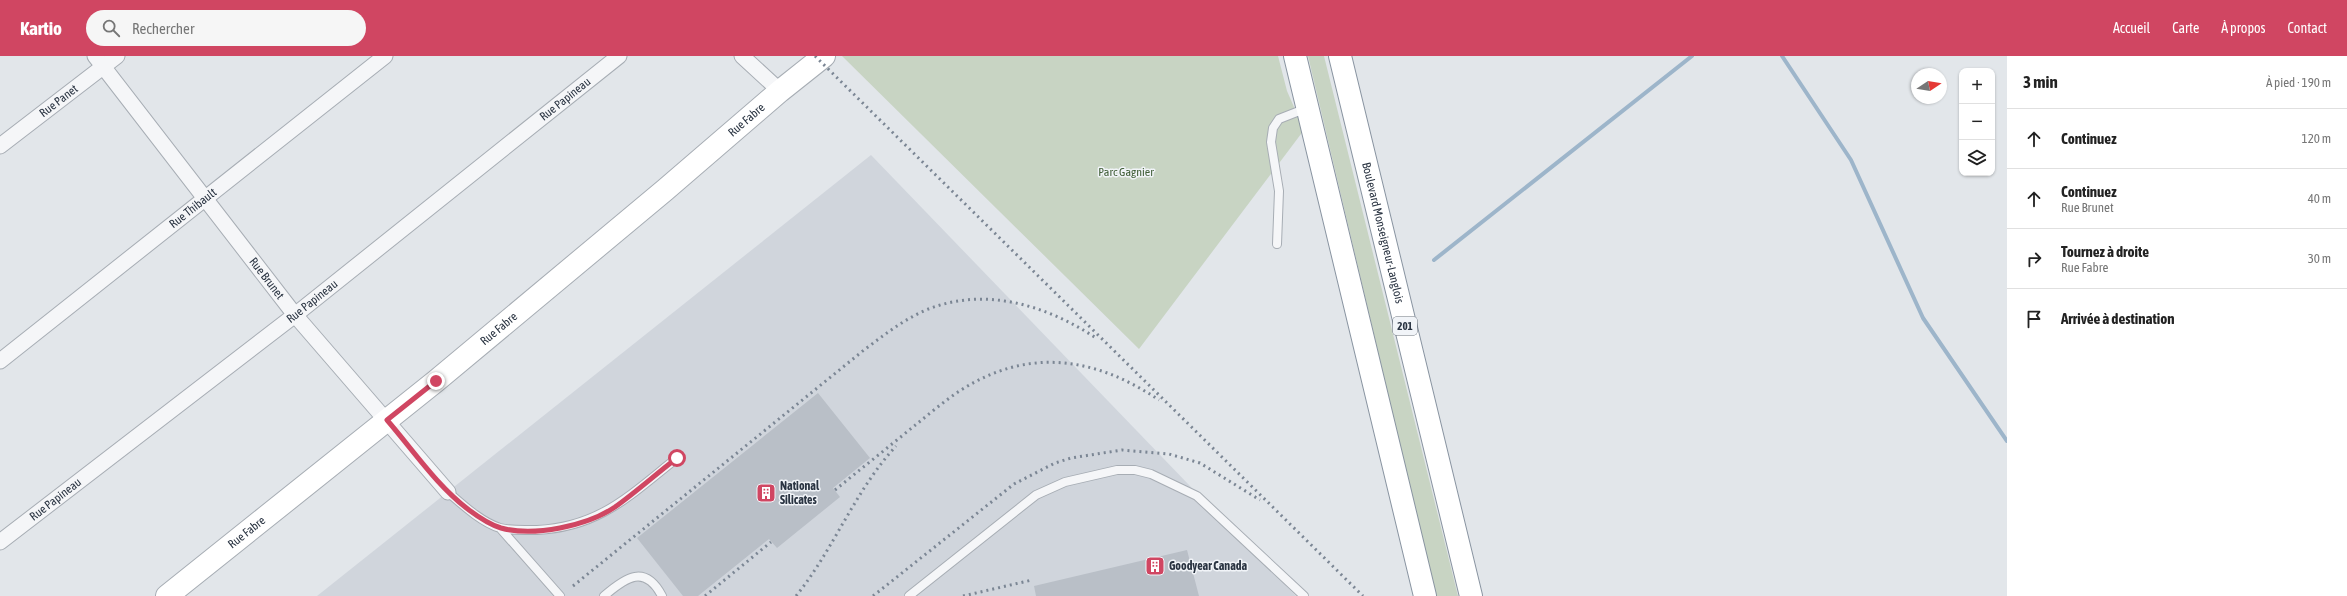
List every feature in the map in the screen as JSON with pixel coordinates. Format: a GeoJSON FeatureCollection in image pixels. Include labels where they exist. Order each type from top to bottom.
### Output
{"type":"FeatureCollection","features":[{"type":"Feature","properties":{"kind":"main road","name":"Rue Fabre"},"geometry":{"type":"LineString","coordinates":[[167,596],[387,420],[665,190],[780,91],[824,56]]}},
{"type":"Feature","properties":{"kind":"main road"},"geometry":{"type":"LineString","coordinates":[[1295,56],[1425,596]]}},
{"type":"Feature","properties":{"kind":"main road","name":"Boulevard Monseigneur-Langlois"},"geometry":{"type":"LineString","coordinates":[[1340,56],[1471,596]]}},
{"type":"Feature","properties":{"kind":"street","name":"Rue Panet"},"geometry":{"type":"LineString","coordinates":[[0,146],[99,61],[116,56]]}},
{"type":"Feature","properties":{"kind":"street","name":"Rue Thibault"},"geometry":{"type":"LineString","coordinates":[[0,361],[385,56]]}},
{"type":"Feature","properties":{"kind":"street","name":"Rue Papineau"},"geometry":{"type":"LineString","coordinates":[[0,542],[295,314],[619,56]]}},
{"type":"Feature","properties":{"kind":"street"},"geometry":{"type":"LineString","coordinates":[[742,56],[780,91]]}},
{"type":"Feature","properties":{"kind":"street","name":"Rue Brunet"},"geometry":{"type":"LineString","coordinates":[[99,61],[205,200],[295,314],[448,492]]}},
{"type":"Feature","properties":{"kind":"lane"},"geometry":{"type":"LineString","coordinates":[[1277,244],[1279,191],[1271,142],[1273,128],[1279,119],[1307,108]]}},
{"type":"Feature","properties":{"kind":"lane"},"geometry":{"type":"LineString","coordinates":[[500,528],[522,530],[546,529],[571,526],[594,518],[614,507],[677,458]]}},
{"type":"Feature","properties":{"kind":"lane"},"geometry":{"type":"LineString","coordinates":[[909,596],[1036,495],[1065,482],[1117,470],[1134,470],[1150,474],[1196,496],[1304,596]]}},
{"type":"Feature","properties":{"kind":"lane"},"geometry":{"type":"LineString","coordinates":[[448,492],[470,510],[500,528],[560,596]]}},
{"type":"Feature","properties":{"kind":"lane"},"geometry":{"type":"LineString","coordinates":[[604,596],[621,581],[634,577],[645,577],[656,585],[662,596]]}},
{"type":"Feature","properties":{"kind":"shaded area"},"geometry":{"type":"Polygon","coordinates":[[[871,155],[1296,596],[317,596],[871,155]]]}},
{"type":"Feature","properties":{"kind":"green space","name":"Parc Gagnier"},"geometry":{"type":"Polygon","coordinates":[[[842,56],[1278,56],[1287,91],[1304,130],[1139,349],[842,56]]]}},
{"type":"Feature","properties":{"kind":"green space"},"geometry":{"type":"Polygon","coordinates":[[[1308,56],[1324,56],[1458,596],[1436,596],[1308,56]]]}},
{"type":"Feature","properties":{"kind":"building","name":"National Silicates"},"geometry":{"type":"Polygon","coordinates":[[[818,393],[870,458],[833,488],[840,497],[777,548],[769,539],[698,596],[683,596],[637,538],[818,393]]]}},
{"type":"Feature","properties":{"kind":"building","name":"Goodyear Canada"},"geometry":{"type":"Polygon","coordinates":[[[1187,550],[1199,596],[1036,596],[1034,586],[1187,550]]]}},
{"type":"Feature","properties":{"kind":"waterway"},"geometry":{"type":"LineString","coordinates":[[1434,260],[1692,56]]}},
{"type":"Feature","properties":{"kind":"waterway"},"geometry":{"type":"LineString","coordinates":[[1782,56],[1851,160],[1923,318],[2007,441]]}},
{"type":"Feature","properties":{"kind":"railway"},"geometry":{"type":"LineString","coordinates":[[815,56],[1363,596]]}},
{"type":"Feature","properties":{"kind":"railway"},"geometry":{"type":"LineString","coordinates":[[573,586],[864,350],[909,318],[926,310],[948,303],[970,300],[992,300],[1036,308],[1077,326],[1096,338]]}},
{"type":"Feature","properties":{"kind":"railway"},"geometry":{"type":"LineString","coordinates":[[835,490],[955,394],[986,376],[1012,367],[1037,363],[1062,363],[1086,367],[1111,374],[1135,385],[1159,400]]}},
{"type":"Feature","properties":{"kind":"railway"},"geometry":{"type":"LineString","coordinates":[[796,596],[822,559],[868,482],[896,446]]}},
{"type":"Feature","properties":{"kind":"railway"},"geometry":{"type":"LineString","coordinates":[[873,596],[1014,484],[1055,463],[1071,458],[1122,450],[1169,454],[1200,463],[1260,500]]}},
{"type":"Feature","properties":{"kind":"railway"},"geometry":{"type":"LineString","coordinates":[[705,596],[771,542]]}},
{"type":"Feature","properties":{"kind":"railway"},"geometry":{"type":"LineString","coordinates":[[963,596],[1032,580]]}},
{"type":"Feature","properties":{"kind":"place","name":"National Silicates"},"geometry":{"type":"Point","coordinates":[766,493]}},
{"type":"Feature","properties":{"kind":"place","name":"Goodyear Canada"},"geometry":{"type":"Point","coordinates":[1155,566]}},
{"type":"Feature","properties":{"kind":"route"},"geometry":{"type":"LineString","coordinates":[[436,381],[387,420],[448,492],[470,510],[500,528],[522,530],[546,529],[571,526],[594,518],[614,507],[677,458]]}}]}
